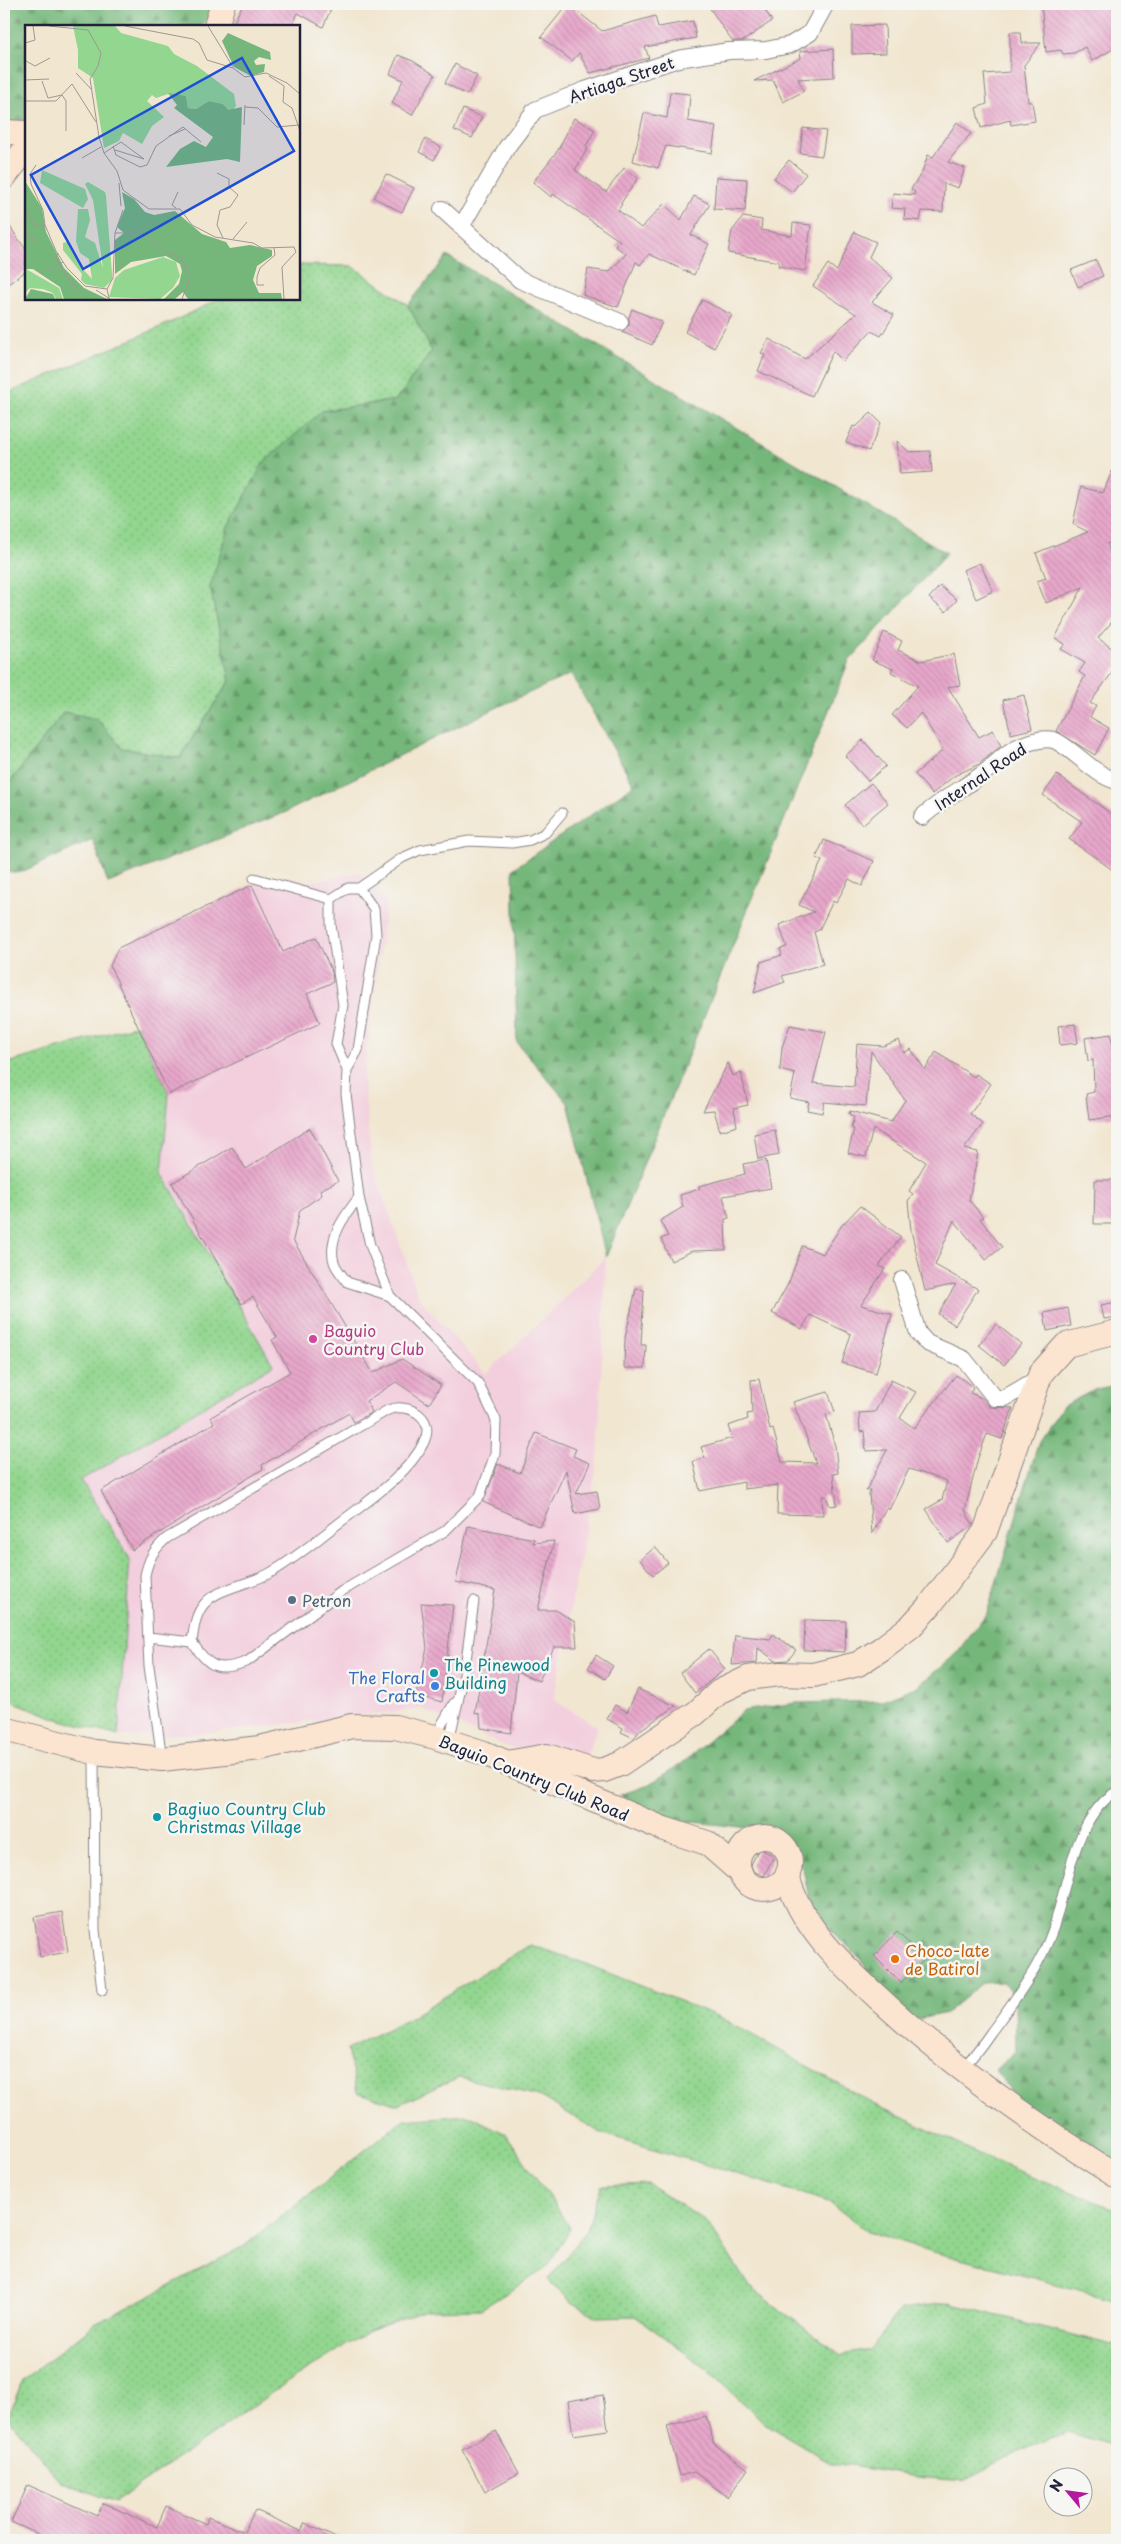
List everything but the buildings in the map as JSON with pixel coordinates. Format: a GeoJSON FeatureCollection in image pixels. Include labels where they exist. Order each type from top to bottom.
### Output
{"type":"FeatureCollection","features":[{"type":"Feature","properties":{"kind":"main road"},"geometry":{"type":"LineString","coordinates":[[216,25],[224,4]]}},
{"type":"Feature","properties":{"kind":"main road"},"geometry":{"type":"LineString","coordinates":[[4,132],[25,132]]}},
{"type":"Feature","properties":{"kind":"main road"},"geometry":{"type":"LineString","coordinates":[[4,176],[25,151]]}},
{"type":"Feature","properties":{"kind":"main road"},"geometry":{"type":"LineString","coordinates":[[507,1763],[547,1756],[593,1771],[604,1770],[620,1764],[696,1713],[719,1692],[748,1678],[780,1674],[813,1675],[858,1664],[881,1649],[911,1626],[924,1612],[956,1574],[985,1532],[1037,1379],[1066,1345],[1117,1332]]}},
{"type":"Feature","properties":{"kind":"main road","name":"Baguio Country Club Road"},"geometry":{"type":"LineString","coordinates":[[4,1729],[94,1752],[162,1759],[260,1748],[352,1726],[395,1727],[442,1739],[507,1763],[664,1829],[707,1843],[752,1840]]}},
{"type":"Feature","properties":{"kind":"main road"},"geometry":{"type":"LineString","coordinates":[[785,1885],[767,1889],[757,1888],[745,1880],[740,1872],[738,1862],[740,1853],[752,1840],[766,1837],[783,1844],[790,1861],[785,1885],[823,1942],[854,1976],[920,2037],[960,2070],[1075,2150],[1117,2176]]}},
{"type":"Feature","properties":{"kind":"main road","name":"Baguio Country Club Road"},"geometry":{"type":"LineString","coordinates":[[707,1843],[740,1872]]}},
{"type":"Feature","properties":{"kind":"street","name":"Artiaga Street"},"geometry":{"type":"LineString","coordinates":[[461,227],[507,148],[535,110],[585,90],[678,59],[729,51],[766,50],[790,45],[810,33],[826,4]]}},
{"type":"Feature","properties":{"kind":"street"},"geometry":{"type":"LineString","coordinates":[[442,209],[520,280],[620,322]]}},
{"type":"Feature","properties":{"kind":"street","name":"Internal Road"},"geometry":{"type":"LineString","coordinates":[[922,817],[941,800],[984,772],[1007,754],[1021,745],[1039,740],[1054,740],[1104,775],[1117,781]]}},
{"type":"Feature","properties":{"kind":"street"},"geometry":{"type":"LineString","coordinates":[[902,1280],[918,1333],[926,1343],[964,1360],[996,1398],[1005,1398],[1037,1379]]}},
{"type":"Feature","properties":{"kind":"lane"},"geometry":{"type":"LineString","coordinates":[[254,878],[331,899],[348,888],[359,888],[402,858],[420,850],[469,841],[512,843],[530,840],[545,833],[562,813]]}},
{"type":"Feature","properties":{"kind":"lane"},"geometry":{"type":"LineString","coordinates":[[347,1070],[358,1050],[376,935],[374,909],[359,888]]}},
{"type":"Feature","properties":{"kind":"lane"},"geometry":{"type":"LineString","coordinates":[[162,1759],[153,1709],[145,1575],[148,1561],[155,1548],[167,1538],[388,1410],[398,1406],[409,1408],[422,1416],[426,1426],[426,1438],[419,1452],[387,1486],[288,1562],[250,1583],[217,1593],[205,1602],[198,1614],[192,1642],[202,1657],[211,1665],[222,1668],[234,1666],[248,1661],[342,1590],[445,1531],[480,1496],[496,1454],[496,1420],[478,1382],[390,1296],[370,1245],[359,1197],[346,1094],[347,1070],[336,1044],[343,1005],[332,941],[331,899]]}},
{"type":"Feature","properties":{"kind":"lane"},"geometry":{"type":"LineString","coordinates":[[359,1197],[342,1220],[333,1244],[334,1262],[347,1282],[390,1296]]}},
{"type":"Feature","properties":{"kind":"lane"},"geometry":{"type":"LineString","coordinates":[[442,1739],[464,1675],[474,1601]]}},
{"type":"Feature","properties":{"kind":"lane"},"geometry":{"type":"LineString","coordinates":[[148,1637],[192,1642]]}},
{"type":"Feature","properties":{"kind":"lane"},"geometry":{"type":"LineString","coordinates":[[442,1739],[459,1694]]}},
{"type":"Feature","properties":{"kind":"lane"},"geometry":{"type":"LineString","coordinates":[[94,1752],[95,1930],[102,1990]]}},
{"type":"Feature","properties":{"kind":"lane"},"geometry":{"type":"LineString","coordinates":[[960,2070],[1025,1986],[1053,1930],[1067,1874],[1084,1830],[1107,1798],[1117,1791]]}},
{"type":"Feature","properties":{"kind":"shaded area"},"geometry":{"type":"Polygon","coordinates":[[[360,872],[386,900],[363,1079],[372,1165],[419,1298],[486,1374],[606,1257],[598,1458],[554,1700],[598,1727],[577,1778],[422,1709],[197,1734],[118,1736],[130,1559],[81,1480],[273,1365],[162,1173],[169,1094],[110,966],[118,948],[270,876],[311,882],[360,872]]]}},
{"type":"Feature","properties":{"kind":"green space"},"geometry":{"type":"Polygon","coordinates":[[[4,4],[215,4],[209,18],[202,25],[25,25],[25,125],[4,125],[4,4]]]}},
{"type":"Feature","properties":{"kind":"green space"},"geometry":{"type":"Polygon","coordinates":[[[447,256],[947,553],[849,661],[606,1257],[568,1103],[517,1043],[513,869],[634,785],[571,674],[500,706],[286,812],[108,883],[93,840],[19,873],[4,871],[4,790],[64,712],[97,719],[122,748],[180,758],[230,680],[210,587],[228,527],[264,462],[322,411],[396,400],[432,351],[408,305],[447,256]]]}},
{"type":"Feature","properties":{"kind":"green space"},"geometry":{"type":"Polygon","coordinates":[[[300,265],[352,266],[408,305],[432,351],[396,400],[322,411],[210,587],[230,680],[179,758],[122,748],[97,719],[64,712],[4,790],[4,395],[172,322],[217,300],[300,300],[300,265]]]}},
{"type":"Feature","properties":{"kind":"green space"},"geometry":{"type":"Polygon","coordinates":[[[137,1025],[169,1094],[162,1173],[273,1365],[81,1480],[130,1559],[118,1736],[58,1719],[4,1698],[4,1064],[137,1025]]]}},
{"type":"Feature","properties":{"kind":"green space"},"geometry":{"type":"Polygon","coordinates":[[[1117,1385],[1117,2166],[1021,2104],[995,2070],[1016,2050],[1015,1999],[1004,1982],[982,1983],[946,2013],[914,2020],[880,1988],[858,1956],[830,1930],[809,1899],[803,1868],[779,1840],[741,1827],[664,1819],[620,1795],[646,1786],[680,1765],[743,1711],[796,1703],[880,1701],[918,1686],[955,1655],[987,1613],[1039,1441],[1063,1406],[1096,1389],[1117,1385]]]}},
{"type":"Feature","properties":{"kind":"green space"},"geometry":{"type":"Polygon","coordinates":[[[530,1945],[573,1959],[722,2018],[880,2107],[996,2162],[1117,2210],[1117,2300],[930,2251],[867,2231],[829,2202],[601,2133],[539,2096],[459,2077],[398,2105],[357,2092],[347,2049],[411,2017],[530,1945]]]}},
{"type":"Feature","properties":{"kind":"green space"},"geometry":{"type":"Polygon","coordinates":[[[468,2115],[506,2134],[571,2229],[545,2269],[481,2309],[426,2310],[369,2331],[283,2385],[115,2502],[60,2481],[8,2418],[22,2381],[95,2324],[243,2247],[403,2120],[468,2115]]]}},
{"type":"Feature","properties":{"kind":"green space"},"geometry":{"type":"Polygon","coordinates":[[[649,2184],[708,2223],[748,2285],[840,2355],[870,2350],[901,2309],[948,2303],[1117,2346],[1117,2447],[1068,2432],[1028,2447],[963,2481],[917,2477],[832,2463],[766,2424],[706,2368],[635,2316],[596,2317],[573,2303],[548,2280],[587,2230],[601,2186],[649,2184]]]}},
{"type":"Feature","properties":{"kind":"place","name":"Baguio Country Club"},"geometry":{"type":"Point","coordinates":[313,1339]}},
{"type":"Feature","properties":{"kind":"place","name":"Petron"},"geometry":{"type":"Point","coordinates":[292,1600]}},
{"type":"Feature","properties":{"kind":"place","name":"The Pinewood Building"},"geometry":{"type":"Point","coordinates":[434,1673]}},
{"type":"Feature","properties":{"kind":"place","name":"The Floral Crafts"},"geometry":{"type":"Point","coordinates":[435,1686]}},
{"type":"Feature","properties":{"kind":"place","name":"Bagiuo Country Club Christmas Village"},"geometry":{"type":"Point","coordinates":[157,1817]}},
{"type":"Feature","properties":{"kind":"place","name":"Choco-late de Batirol"},"geometry":{"type":"Point","coordinates":[895,1959]}}]}
